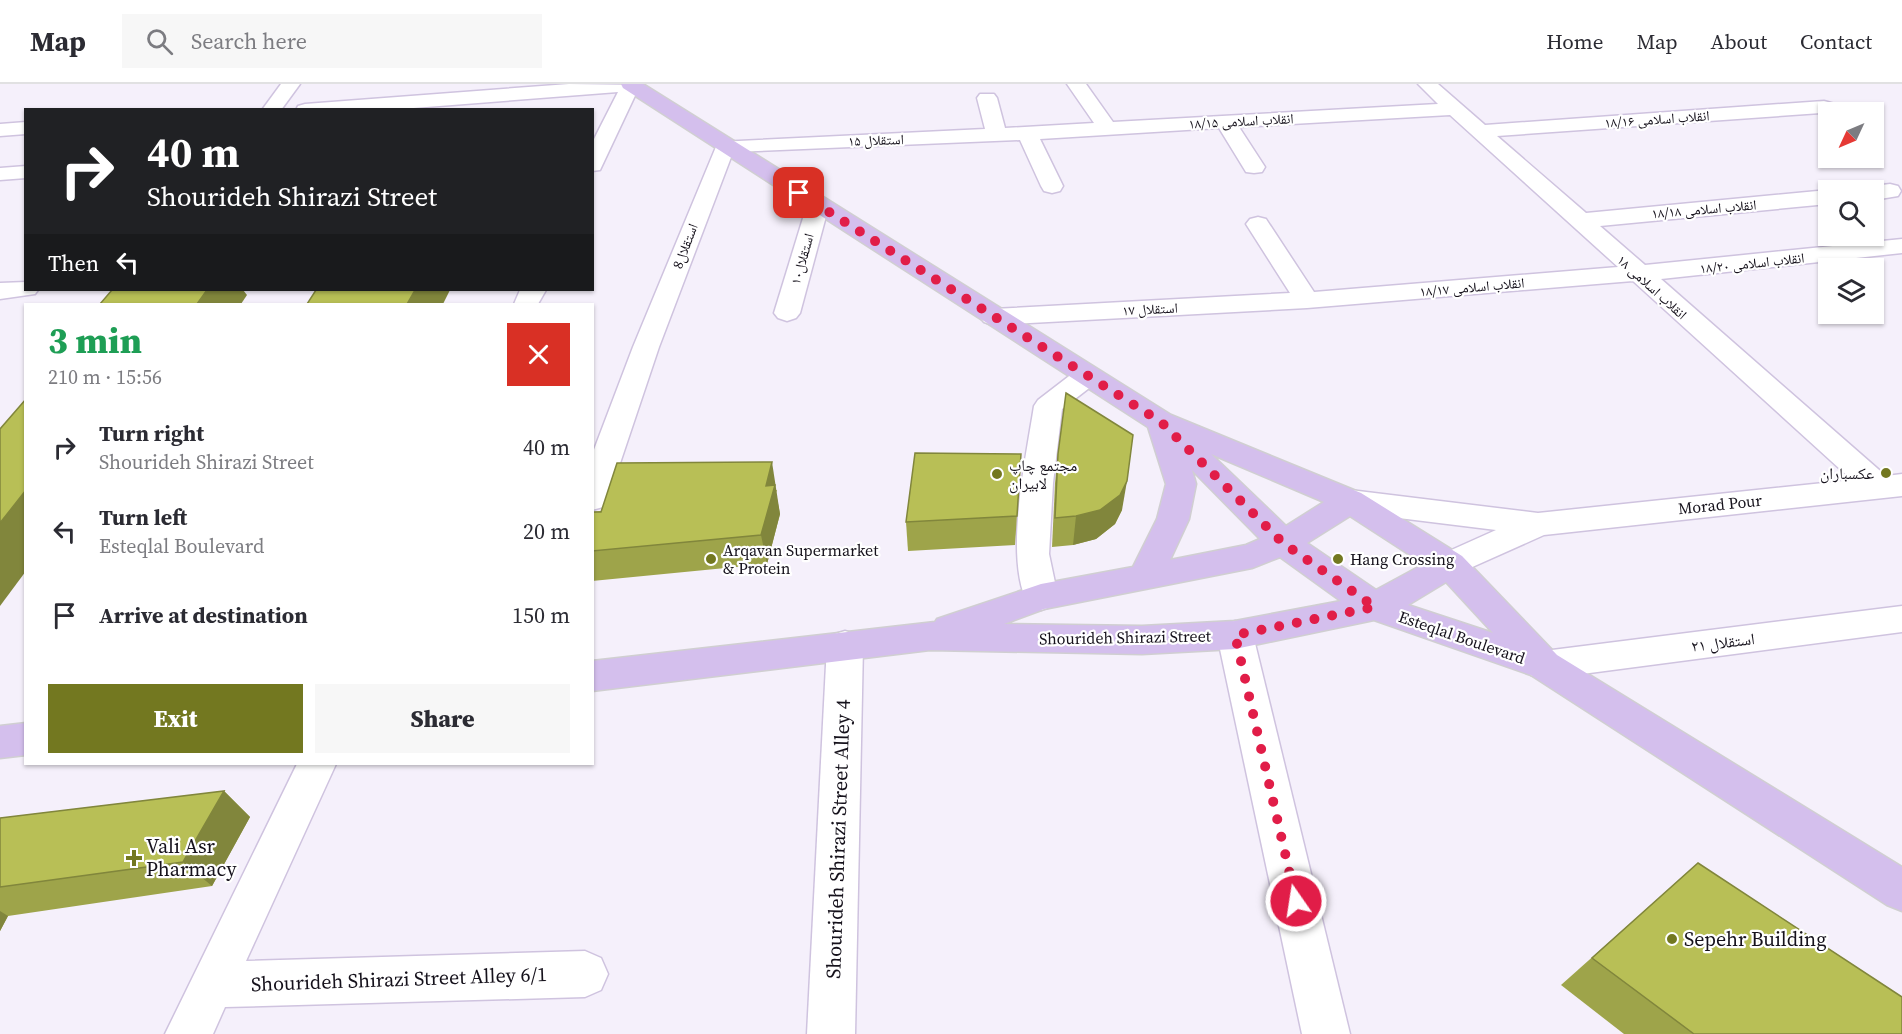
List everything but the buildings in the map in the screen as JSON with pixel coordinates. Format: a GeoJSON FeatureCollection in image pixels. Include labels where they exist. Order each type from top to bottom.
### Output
{"type":"FeatureCollection","features":[{"type":"Feature","properties":{"kind":"main road","name":"Esteqlal Boulevard"},"geometry":{"type":"LineString","coordinates":[[631,84],[993,317],[1161,422],[1350,501],[1450,565],[1544,665]]}},
{"type":"Feature","properties":{"kind":"main road","name":"Esteqlal Boulevard"},"geometry":{"type":"LineString","coordinates":[[1161,422],[1283,543],[1375,607],[1544,665],[1895,881]]}},
{"type":"Feature","properties":{"kind":"main road"},"geometry":{"type":"LineString","coordinates":[[1145,577],[1173,519],[1180,484],[1161,422]]}},
{"type":"Feature","properties":{"kind":"main road","name":"Shourideh Shirazi Street"},"geometry":{"type":"LineString","coordinates":[[930,636],[1041,597],[1252,556],[1283,543],[1350,501]]}},
{"type":"Feature","properties":{"kind":"main road","name":"Shourideh Shirazi Street"},"geometry":{"type":"LineString","coordinates":[[594,676],[930,636],[1142,640],[1235,635],[1375,607],[1450,565]]}},
{"type":"Feature","properties":{"kind":"main road"},"geometry":{"type":"LineString","coordinates":[[0,742],[24,739]]}},
{"type":"Feature","properties":{"kind":"street"},"geometry":{"type":"LineString","coordinates":[[273,108],[291,84]]}},
{"type":"Feature","properties":{"kind":"street"},"geometry":{"type":"LineString","coordinates":[[327,108],[631,84],[594,161]]}},
{"type":"Feature","properties":{"kind":"street"},"geometry":{"type":"LineString","coordinates":[[1076,84],[1107,129]]}},
{"type":"Feature","properties":{"kind":"street","name":"۱۸ انقلاب اسلامی"},"geometry":{"type":"LineString","coordinates":[[1427,84],[1637,273],[1890,486]]}},
{"type":"Feature","properties":{"kind":"street"},"geometry":{"type":"LineString","coordinates":[[987,98],[997,135]]}},
{"type":"Feature","properties":{"kind":"street","name":"۱۸/۱۶ انقلاب اسلامی"},"geometry":{"type":"LineString","coordinates":[[1479,131],[1818,106]]}},
{"type":"Feature","properties":{"kind":"street","name":"۱۸/۱۵ انقلاب اسلامی"},"geometry":{"type":"LineString","coordinates":[[1027,134],[1455,109]]}},
{"type":"Feature","properties":{"kind":"street"},"geometry":{"type":"LineString","coordinates":[[1225,122],[1254,167]]}},
{"type":"Feature","properties":{"kind":"street"},"geometry":{"type":"LineString","coordinates":[[0,130],[24,128]]}},
{"type":"Feature","properties":{"kind":"street"},"geometry":{"type":"LineString","coordinates":[[1027,134],[1052,186]]}},
{"type":"Feature","properties":{"kind":"street","name":"۱۵ استقلال"},"geometry":{"type":"LineString","coordinates":[[725,146],[1027,134]]}},
{"type":"Feature","properties":{"kind":"street","name":"استقلال8"},"geometry":{"type":"LineString","coordinates":[[594,493],[646,347],[725,146]]}},
{"type":"Feature","properties":{"kind":"street"},"geometry":{"type":"LineString","coordinates":[[0,174],[24,172]]}},
{"type":"Feature","properties":{"kind":"street","name":"۱۸/۱۸ انقلاب اسلامی"},"geometry":{"type":"LineString","coordinates":[[1579,221],[1818,198]]}},
{"type":"Feature","properties":{"kind":"street","name":"استقلال۱۰"},"geometry":{"type":"LineString","coordinates":[[787,313],[818,205]]}},
{"type":"Feature","properties":{"kind":"street"},"geometry":{"type":"LineString","coordinates":[[1258,224],[1307,300]]}},
{"type":"Feature","properties":{"kind":"street","name":"۱۸/۲۰ انقلاب اسلامی"},"geometry":{"type":"LineString","coordinates":[[1637,273],[1902,246]]}},
{"type":"Feature","properties":{"kind":"street","name":"۱۸/۱۷ انقلاب اسلامی"},"geometry":{"type":"LineString","coordinates":[[1307,300],[1637,273]]}},
{"type":"Feature","properties":{"kind":"street"},"geometry":{"type":"LineString","coordinates":[[0,291],[24,289]]}},
{"type":"Feature","properties":{"kind":"street","name":"۱۷ استقلال"},"geometry":{"type":"LineString","coordinates":[[993,317],[1307,300]]}},
{"type":"Feature","properties":{"kind":"street"},"geometry":{"type":"LineString","coordinates":[[1041,597],[1033,554],[1038,483],[1048,406],[1088,376]]}},
{"type":"Feature","properties":{"kind":"street","name":"Morad Pour"},"geometry":{"type":"LineString","coordinates":[[1350,501],[1538,524],[1890,486]]}},
{"type":"Feature","properties":{"kind":"street","name":"Morad Pour"},"geometry":{"type":"LineString","coordinates":[[1450,565],[1538,524]]}},
{"type":"Feature","properties":{"kind":"street","name":"۲۱ استقلال"},"geometry":{"type":"LineString","coordinates":[[1544,665],[1902,619]]}},
{"type":"Feature","properties":{"kind":"street"},"geometry":{"type":"LineString","coordinates":[[1235,635],[1326,1034]]}},
{"type":"Feature","properties":{"kind":"street","name":"Shourideh Shirazi Street Alley 4"},"geometry":{"type":"LineString","coordinates":[[831,1034],[845,645]]}},
{"type":"Feature","properties":{"kind":"street"},"geometry":{"type":"LineString","coordinates":[[189,1034],[316,765]]}},
{"type":"Feature","properties":{"kind":"street","name":"Shourideh Shirazi Street Alley 6/1"},"geometry":{"type":"LineString","coordinates":[[212,985],[585,974]]}},
{"type":"Feature","properties":{"kind":"place","name":"عکسباران"},"geometry":{"type":"Point","coordinates":[1886,473]}},
{"type":"Feature","properties":{"kind":"place","name":"مجتمع چاپ لابيران"},"geometry":{"type":"Point","coordinates":[997,474]}},
{"type":"Feature","properties":{"kind":"place","name":"Arqavan Supermarket & Protein"},"geometry":{"type":"Point","coordinates":[711,559]}},
{"type":"Feature","properties":{"kind":"place","name":"Hang Crossing"},"geometry":{"type":"Point","coordinates":[1338,559]}},
{"type":"Feature","properties":{"kind":"place","name":"Vali Asr Pharmacy"},"geometry":{"type":"Point","coordinates":[134,858]}},
{"type":"Feature","properties":{"kind":"place","name":"Sepehr Building"},"geometry":{"type":"Point","coordinates":[1672,939]}},
{"type":"Feature","properties":{"kind":"route"},"geometry":{"type":"LineString","coordinates":[[799,193],[1161,422],[1283,543],[1375,607],[1320,620],[1235,635],[1296,901]]}}]}
